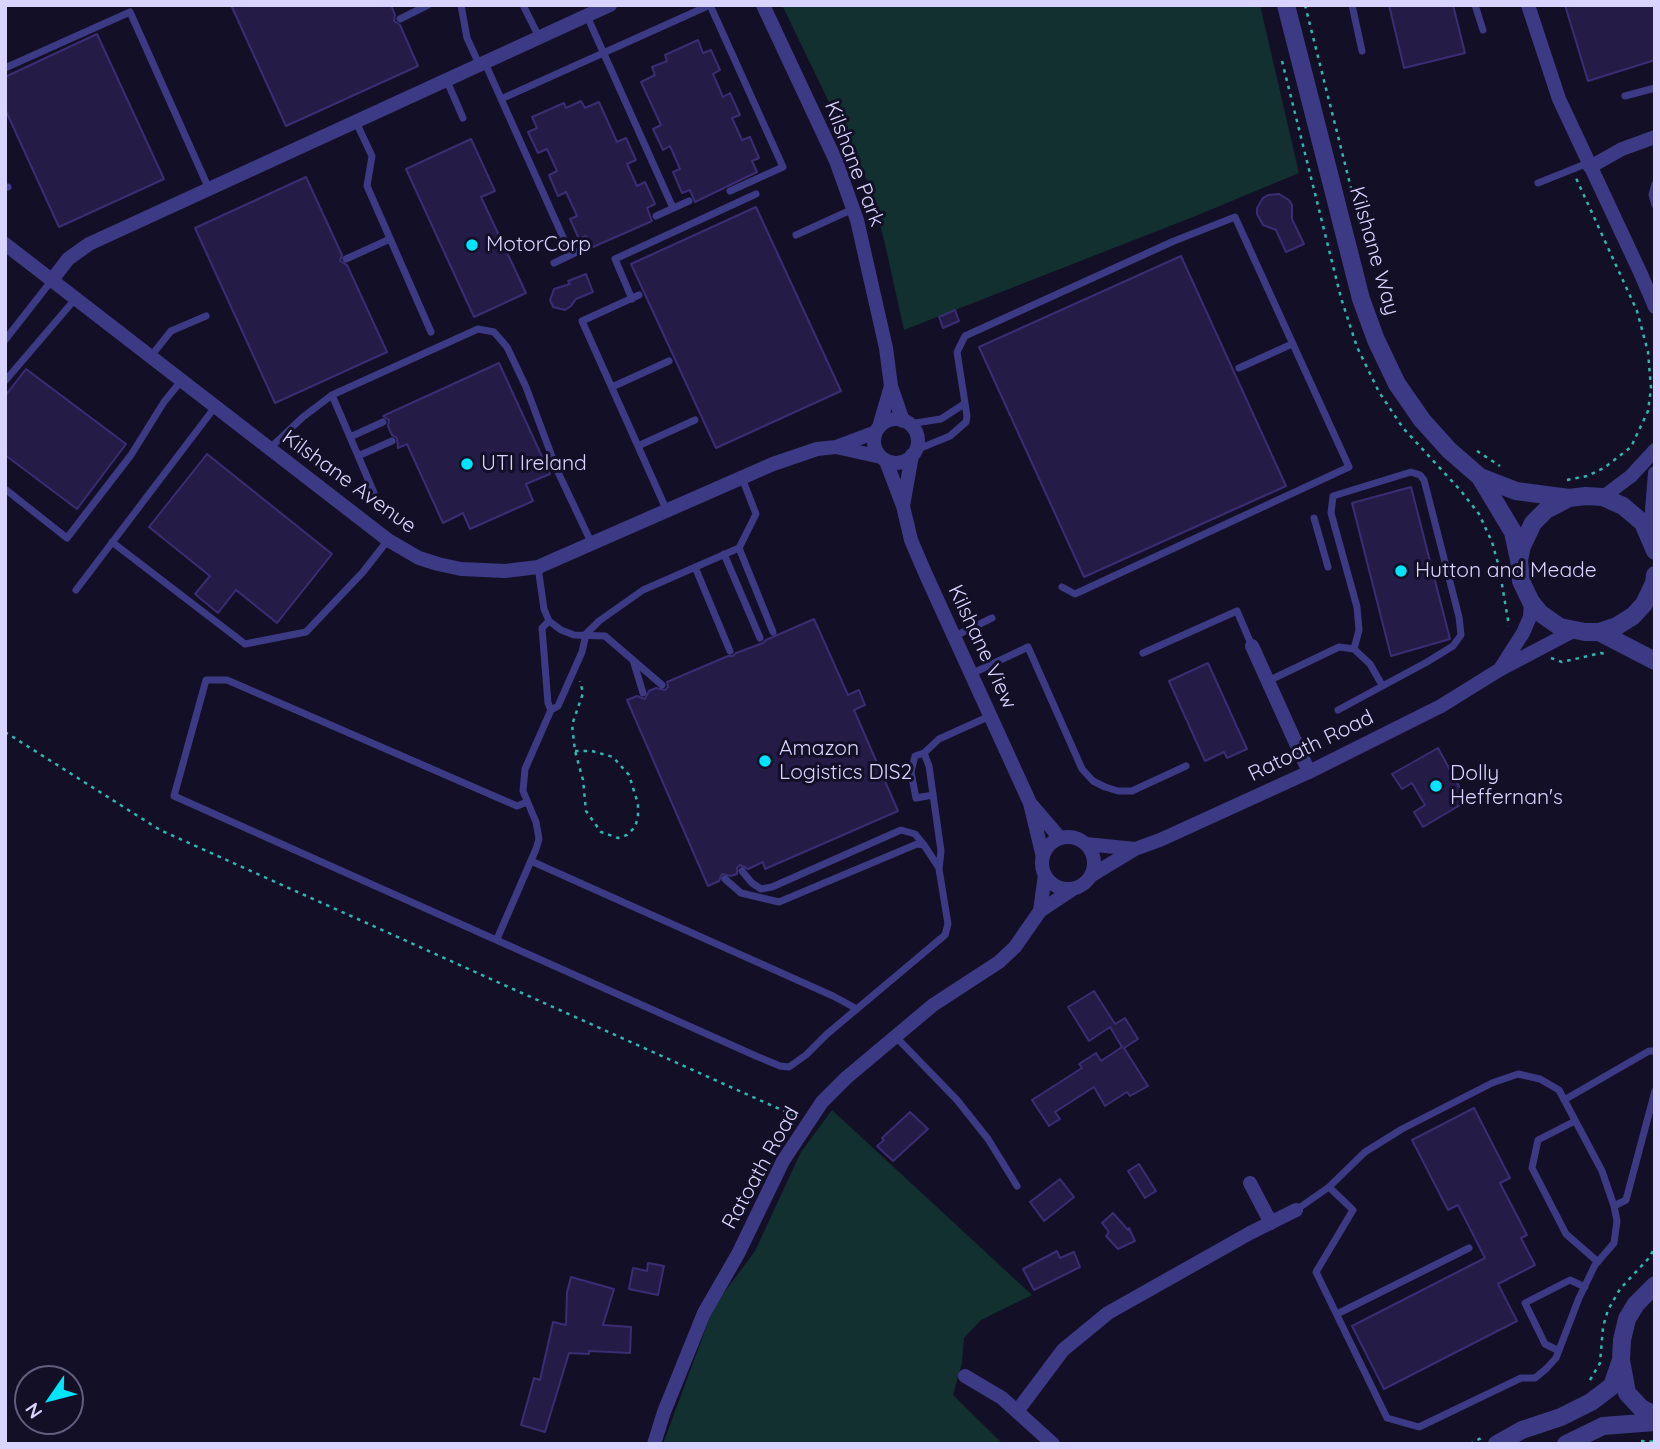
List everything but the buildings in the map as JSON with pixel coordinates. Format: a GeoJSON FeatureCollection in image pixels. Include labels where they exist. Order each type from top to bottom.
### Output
{"type":"FeatureCollection","features":[{"type":"Feature","properties":{"kind":"street"},"geometry":{"type":"LineString","coordinates":[[52,280],[78,250],[610,5]]}},
{"type":"Feature","properties":{"kind":"street","name":"Kilshane Park"},"geometry":{"type":"LineString","coordinates":[[763,5],[835,161],[853,209],[886,348],[891,386],[906,422]]}},
{"type":"Feature","properties":{"kind":"street","name":"Kilshane Way"},"geometry":{"type":"LineString","coordinates":[[1286,5],[1361,299],[1376,340],[1397,384],[1422,420],[1449,450],[1480,477],[1513,532],[1521,581],[1531,602]]}},
{"type":"Feature","properties":{"kind":"street"},"geometry":{"type":"LineString","coordinates":[[1528,5],[1559,99],[1655,307]]}},
{"type":"Feature","properties":{"kind":"street"},"geometry":{"type":"LineString","coordinates":[[1589,165],[1655,137]]}},
{"type":"Feature","properties":{"kind":"street","name":"Kilshane Avenue"},"geometry":{"type":"LineString","coordinates":[[5,244],[388,540],[419,558],[461,569],[505,571],[538,567],[794,456],[836,447],[878,429]]}},
{"type":"Feature","properties":{"kind":"street","name":"Kilshane Park"},"geometry":{"type":"LineString","coordinates":[[878,429],[891,386]]}},
{"type":"Feature","properties":{"kind":"street"},"geometry":{"type":"LineString","coordinates":[[889,420],[906,422],[917,436],[914,452],[900,462],[883,459],[874,444],[878,429],[889,420]]}},
{"type":"Feature","properties":{"kind":"street","name":"Kilshane Avenue"},"geometry":{"type":"LineString","coordinates":[[836,447],[883,459]]}},
{"type":"Feature","properties":{"kind":"street"},"geometry":{"type":"LineString","coordinates":[[1652,543],[1639,519],[1623,506],[1604,497],[1631,476],[1655,450]]}},
{"type":"Feature","properties":{"kind":"street","name":"Kilshane View"},"geometry":{"type":"LineString","coordinates":[[903,506],[914,452]]}},
{"type":"Feature","properties":{"kind":"street","name":"Kilshane View"},"geometry":{"type":"LineString","coordinates":[[883,459],[903,506],[911,540],[1030,803],[1043,857]]}},
{"type":"Feature","properties":{"kind":"street"},"geometry":{"type":"LineString","coordinates":[[1652,543],[1655,473]]}},
{"type":"Feature","properties":{"kind":"street","name":"Kilshane Way"},"geometry":{"type":"LineString","coordinates":[[1480,477],[1516,491],[1568,489],[1586,496],[1604,497]]}},
{"type":"Feature","properties":{"kind":"street"},"geometry":{"type":"LineString","coordinates":[[1519,560],[1522,546],[1533,523],[1568,489]]}},
{"type":"Feature","properties":{"kind":"street"},"geometry":{"type":"LineString","coordinates":[[1531,602],[1548,620],[1573,631],[1599,632],[1617,626],[1633,616],[1644,604],[1655,575]]}},
{"type":"Feature","properties":{"kind":"street","name":"Ratoath Road"},"geometry":{"type":"LineString","coordinates":[[1499,670],[1524,633],[1530,617],[1531,602]]}},
{"type":"Feature","properties":{"kind":"street","name":"Ratoath Road"},"geometry":{"type":"LineString","coordinates":[[1092,875],[1135,849],[1309,772],[1441,706],[1499,670],[1573,631]]}},
{"type":"Feature","properties":{"kind":"street"},"geometry":{"type":"LineString","coordinates":[[1599,632],[1655,661]]}},
{"type":"Feature","properties":{"kind":"street"},"geometry":{"type":"LineString","coordinates":[[1252,646],[1309,772]]}},
{"type":"Feature","properties":{"kind":"street","name":"Kilshane View"},"geometry":{"type":"LineString","coordinates":[[1030,803],[1060,838]]}},
{"type":"Feature","properties":{"kind":"street"},"geometry":{"type":"LineString","coordinates":[[1069,837],[1086,844],[1094,859],[1092,875],[1087,882],[1073,889],[1065,890],[1055,886],[1045,875],[1043,857],[1052,842],[1060,838],[1069,837]]}},
{"type":"Feature","properties":{"kind":"street","name":"Ratoath Road"},"geometry":{"type":"LineString","coordinates":[[1086,844],[1135,849]]}},
{"type":"Feature","properties":{"kind":"street","name":"Ratoath Road"},"geometry":{"type":"LineString","coordinates":[[1040,911],[1045,875]]}},
{"type":"Feature","properties":{"kind":"street","name":"Ratoath Road"},"geometry":{"type":"LineString","coordinates":[[654,1444],[704,1313],[738,1254],[783,1161],[822,1102],[895,1036],[942,999],[999,962],[1015,947],[1040,911],[1073,889]]}},
{"type":"Feature","properties":{"kind":"street"},"geometry":{"type":"LineString","coordinates":[[1250,1183],[1271,1223]]}},
{"type":"Feature","properties":{"kind":"street"},"geometry":{"type":"LineString","coordinates":[[1017,1410],[1063,1350],[1087,1329],[1136,1296],[1296,1210]]}},
{"type":"Feature","properties":{"kind":"street"},"geometry":{"type":"LineString","coordinates":[[1655,1285],[1636,1304],[1627,1319],[1621,1360],[1627,1392],[1641,1408],[1655,1415]]}},
{"type":"Feature","properties":{"kind":"street"},"geometry":{"type":"LineString","coordinates":[[1493,1438],[1561,1417],[1591,1402],[1612,1386],[1621,1360]]}},
{"type":"Feature","properties":{"kind":"street"},"geometry":{"type":"LineString","coordinates":[[965,1376],[1002,1398],[1053,1444]]}},
{"type":"Feature","properties":{"kind":"street"},"geometry":{"type":"LineString","coordinates":[[1566,1444],[1603,1426],[1655,1422]]}},
{"type":"Feature","properties":{"kind":"lane"},"geometry":{"type":"LineString","coordinates":[[400,19],[428,5]]}},
{"type":"Feature","properties":{"kind":"lane"},"geometry":{"type":"LineString","coordinates":[[461,5],[467,38],[501,99],[571,255]]}},
{"type":"Feature","properties":{"kind":"lane"},"geometry":{"type":"LineString","coordinates":[[523,5],[539,38]]}},
{"type":"Feature","properties":{"kind":"lane"},"geometry":{"type":"LineString","coordinates":[[501,99],[710,5],[783,167],[730,191]]}},
{"type":"Feature","properties":{"kind":"lane"},"geometry":{"type":"LineString","coordinates":[[1352,5],[1362,51]]}},
{"type":"Feature","properties":{"kind":"lane"},"geometry":{"type":"LineString","coordinates":[[1475,5],[1483,30]]}},
{"type":"Feature","properties":{"kind":"lane"},"geometry":{"type":"LineString","coordinates":[[5,68],[130,12],[210,189]]}},
{"type":"Feature","properties":{"kind":"lane"},"geometry":{"type":"LineString","coordinates":[[587,16],[673,208]]}},
{"type":"Feature","properties":{"kind":"lane"},"geometry":{"type":"LineString","coordinates":[[447,80],[463,118]]}},
{"type":"Feature","properties":{"kind":"lane"},"geometry":{"type":"LineString","coordinates":[[1625,96],[1655,88]]}},
{"type":"Feature","properties":{"kind":"lane"},"geometry":{"type":"LineString","coordinates":[[356,122],[372,156],[367,186],[431,332]]}},
{"type":"Feature","properties":{"kind":"lane"},"geometry":{"type":"LineString","coordinates":[[1538,183],[1589,165]]}},
{"type":"Feature","properties":{"kind":"lane"},"geometry":{"type":"LineString","coordinates":[[1655,184],[1652,195],[1655,205]]}},
{"type":"Feature","properties":{"kind":"lane"},"geometry":{"type":"LineString","coordinates":[[667,511],[582,321],[636,297],[615,259],[756,194]]}},
{"type":"Feature","properties":{"kind":"lane"},"geometry":{"type":"LineString","coordinates":[[656,216],[689,201]]}},
{"type":"Feature","properties":{"kind":"lane"},"geometry":{"type":"LineString","coordinates":[[796,235],[853,209]]}},
{"type":"Feature","properties":{"kind":"lane"},"geometry":{"type":"LineString","coordinates":[[914,452],[941,441],[966,422],[957,352],[965,336],[1174,241],[1235,217],[1349,467],[1074,594],[1062,587]]}},
{"type":"Feature","properties":{"kind":"lane"},"geometry":{"type":"LineString","coordinates":[[346,260],[390,239]]}},
{"type":"Feature","properties":{"kind":"lane"},"geometry":{"type":"LineString","coordinates":[[554,263],[587,247]]}},
{"type":"Feature","properties":{"kind":"lane"},"geometry":{"type":"LineString","coordinates":[[5,340],[52,280]]}},
{"type":"Feature","properties":{"kind":"lane"},"geometry":{"type":"LineString","coordinates":[[5,381],[76,298]]}},
{"type":"Feature","properties":{"kind":"lane"},"geometry":{"type":"LineString","coordinates":[[151,356],[171,331],[206,316]]}},
{"type":"Feature","properties":{"kind":"lane"},"geometry":{"type":"LineString","coordinates":[[270,449],[303,417],[332,395],[478,328],[494,332],[508,347],[557,470],[592,544]]}},
{"type":"Feature","properties":{"kind":"lane"},"geometry":{"type":"LineString","coordinates":[[1240,368],[1292,344]]}},
{"type":"Feature","properties":{"kind":"lane"},"geometry":{"type":"LineString","coordinates":[[612,387],[669,361]]}},
{"type":"Feature","properties":{"kind":"lane"},"geometry":{"type":"LineString","coordinates":[[5,489],[67,538],[131,455],[181,380]]}},
{"type":"Feature","properties":{"kind":"lane"},"geometry":{"type":"LineString","coordinates":[[332,395],[374,494]]}},
{"type":"Feature","properties":{"kind":"lane"},"geometry":{"type":"LineString","coordinates":[[906,422],[941,419],[964,404]]}},
{"type":"Feature","properties":{"kind":"lane"},"geometry":{"type":"LineString","coordinates":[[76,590],[215,406]]}},
{"type":"Feature","properties":{"kind":"lane"},"geometry":{"type":"LineString","coordinates":[[638,446],[695,420]]}},
{"type":"Feature","properties":{"kind":"lane"},"geometry":{"type":"LineString","coordinates":[[350,437],[383,422]]}},
{"type":"Feature","properties":{"kind":"lane"},"geometry":{"type":"LineString","coordinates":[[358,456],[392,441]]}},
{"type":"Feature","properties":{"kind":"lane"},"geometry":{"type":"LineString","coordinates":[[1338,710],[1427,662],[1453,646],[1461,635],[1447,567],[1424,480],[1420,475],[1410,472],[1333,496],[1331,513],[1357,607],[1359,630],[1354,649]]}},
{"type":"Feature","properties":{"kind":"lane"},"geometry":{"type":"LineString","coordinates":[[497,939],[536,849],[539,830],[523,791],[525,769],[551,710],[558,706],[582,652],[586,634],[599,621],[643,590],[739,548],[756,514],[741,478]]}},
{"type":"Feature","properties":{"kind":"lane"},"geometry":{"type":"LineString","coordinates":[[1314,518],[1328,567]]}},
{"type":"Feature","properties":{"kind":"lane"},"geometry":{"type":"LineString","coordinates":[[112,542],[245,644],[306,632],[363,572],[388,540]]}},
{"type":"Feature","properties":{"kind":"lane"},"geometry":{"type":"LineString","coordinates":[[739,548],[774,632]]}},
{"type":"Feature","properties":{"kind":"lane"},"geometry":{"type":"LineString","coordinates":[[724,554],[760,638]]}},
{"type":"Feature","properties":{"kind":"lane"},"geometry":{"type":"LineString","coordinates":[[695,566],[730,651]]}},
{"type":"Feature","properties":{"kind":"lane"},"geometry":{"type":"LineString","coordinates":[[538,567],[544,609],[549,621],[574,635],[605,636],[662,685]]}},
{"type":"Feature","properties":{"kind":"lane"},"geometry":{"type":"LineString","coordinates":[[1143,653],[1237,611],[1252,646]]}},
{"type":"Feature","properties":{"kind":"lane"},"geometry":{"type":"LineString","coordinates":[[954,637],[992,618]]}},
{"type":"Feature","properties":{"kind":"lane"},"geometry":{"type":"LineString","coordinates":[[549,621],[542,628],[548,703],[551,710]]}},
{"type":"Feature","properties":{"kind":"lane"},"geometry":{"type":"LineString","coordinates":[[1268,681],[1339,647],[1354,649],[1370,664],[1382,685]]}},
{"type":"Feature","properties":{"kind":"lane"},"geometry":{"type":"LineString","coordinates":[[971,674],[1028,648],[1082,769],[1093,781],[1105,787],[1118,791],[1132,790],[1186,766]]}},
{"type":"Feature","properties":{"kind":"lane"},"geometry":{"type":"LineString","coordinates":[[632,659],[643,693]]}},
{"type":"Feature","properties":{"kind":"lane"},"geometry":{"type":"LineString","coordinates":[[527,802],[517,806],[227,680],[206,680],[174,796],[780,1066],[789,1067],[945,935],[948,923],[939,869],[941,851],[929,766],[924,754]]}},
{"type":"Feature","properties":{"kind":"lane"},"geometry":{"type":"LineString","coordinates":[[933,795],[916,798],[911,764],[915,756],[924,754],[939,739],[990,716]]}},
{"type":"Feature","properties":{"kind":"lane"},"geometry":{"type":"LineString","coordinates":[[742,871],[752,883],[761,888],[772,887],[901,830],[915,834],[939,869]]}},
{"type":"Feature","properties":{"kind":"lane"},"geometry":{"type":"LineString","coordinates":[[725,879],[741,893],[779,902],[909,846],[923,845]]}},
{"type":"Feature","properties":{"kind":"lane"},"geometry":{"type":"LineString","coordinates":[[531,861],[857,1009]]}},
{"type":"Feature","properties":{"kind":"lane"},"geometry":{"type":"LineString","coordinates":[[756,898],[761,888]]}},
{"type":"Feature","properties":{"kind":"lane"},"geometry":{"type":"LineString","coordinates":[[895,1036],[988,1139],[1017,1186]]}},
{"type":"Feature","properties":{"kind":"lane"},"geometry":{"type":"LineString","coordinates":[[1564,1100],[1650,1051],[1655,1051]]}},
{"type":"Feature","properties":{"kind":"lane"},"geometry":{"type":"LineString","coordinates":[[1296,1210],[1329,1187],[1365,1152],[1402,1129],[1500,1080],[1518,1074],[1540,1079],[1559,1090],[1602,1171],[1618,1221],[1614,1244],[1598,1262],[1585,1287],[1556,1358],[1535,1378],[1521,1378],[1419,1427],[1387,1418],[1316,1272],[1353,1210],[1329,1187]]}},
{"type":"Feature","properties":{"kind":"lane"},"geometry":{"type":"LineString","coordinates":[[1614,1206],[1626,1200],[1655,1091]]}},
{"type":"Feature","properties":{"kind":"lane"},"geometry":{"type":"LineString","coordinates":[[1575,1121],[1538,1140],[1532,1168],[1566,1234],[1598,1262]]}},
{"type":"Feature","properties":{"kind":"lane"},"geometry":{"type":"LineString","coordinates":[[1337,1314],[1469,1248]]}},
{"type":"Feature","properties":{"kind":"lane"},"geometry":{"type":"LineString","coordinates":[[1559,1351],[1545,1344],[1525,1303],[1570,1280],[1585,1287]]}},
{"type":"Feature","properties":{"kind":"path"},"geometry":{"type":"LineString","coordinates":[[1305,5],[1355,202]]}},
{"type":"Feature","properties":{"kind":"path"},"geometry":{"type":"LineString","coordinates":[[1568,489],[1604,468],[1630,447],[1648,411],[1651,388],[1648,352],[1637,311],[1572,170]]}},
{"type":"Feature","properties":{"kind":"path"},"geometry":{"type":"LineString","coordinates":[[1472,448],[1508,470]]}},
{"type":"Feature","properties":{"kind":"path"},"geometry":{"type":"LineString","coordinates":[[1554,661],[1562,662],[1601,653],[1614,657]]}},
{"type":"Feature","properties":{"kind":"path"},"geometry":{"type":"LineString","coordinates":[[571,677],[578,679],[583,688],[572,725],[575,751],[583,780],[584,802],[590,819],[608,836],[618,838],[627,835],[635,827],[638,817],[638,804],[629,775],[612,757],[592,751],[575,751]]}},
{"type":"Feature","properties":{"kind":"path"},"geometry":{"type":"LineString","coordinates":[[5,732],[160,830],[808,1122]]}},
{"type":"Feature","properties":{"kind":"path"},"geometry":{"type":"LineString","coordinates":[[1587,1384],[1597,1372],[1600,1363],[1603,1327],[1608,1310],[1620,1289],[1655,1248]]}},
{"type":"Feature","properties":{"kind":"path"},"geometry":{"type":"LineString","coordinates":[[1470,1444],[1493,1438]]}},
{"type":"Feature","properties":{"kind":"green space"},"geometry":{"type":"Polygon","coordinates":[[[782,5],[1260,5],[1299,173],[904,330],[870,187],[782,5]]]}},
{"type":"Feature","properties":{"kind":"green space"},"geometry":{"type":"Polygon","coordinates":[[[832,1110],[1032,1295],[981,1320],[964,1338],[962,1363],[953,1395],[1003,1444],[663,1444],[714,1306],[755,1251],[801,1152],[832,1110]]]}},
{"type":"Feature","properties":{"kind":"place","name":"MotorCorp"},"geometry":{"type":"Point","coordinates":[472,245]}},
{"type":"Feature","properties":{"kind":"place","name":"UTI Ireland"},"geometry":{"type":"Point","coordinates":[467,464]}},
{"type":"Feature","properties":{"kind":"place","name":"Hutton and Meade"},"geometry":{"type":"Point","coordinates":[1401,571]}},
{"type":"Feature","properties":{"kind":"place","name":"Amazon Logistics DIS2"},"geometry":{"type":"Point","coordinates":[765,761]}},
{"type":"Feature","properties":{"kind":"place","name":"Dolly Heffernan's"},"geometry":{"type":"Point","coordinates":[1436,786]}}]}
